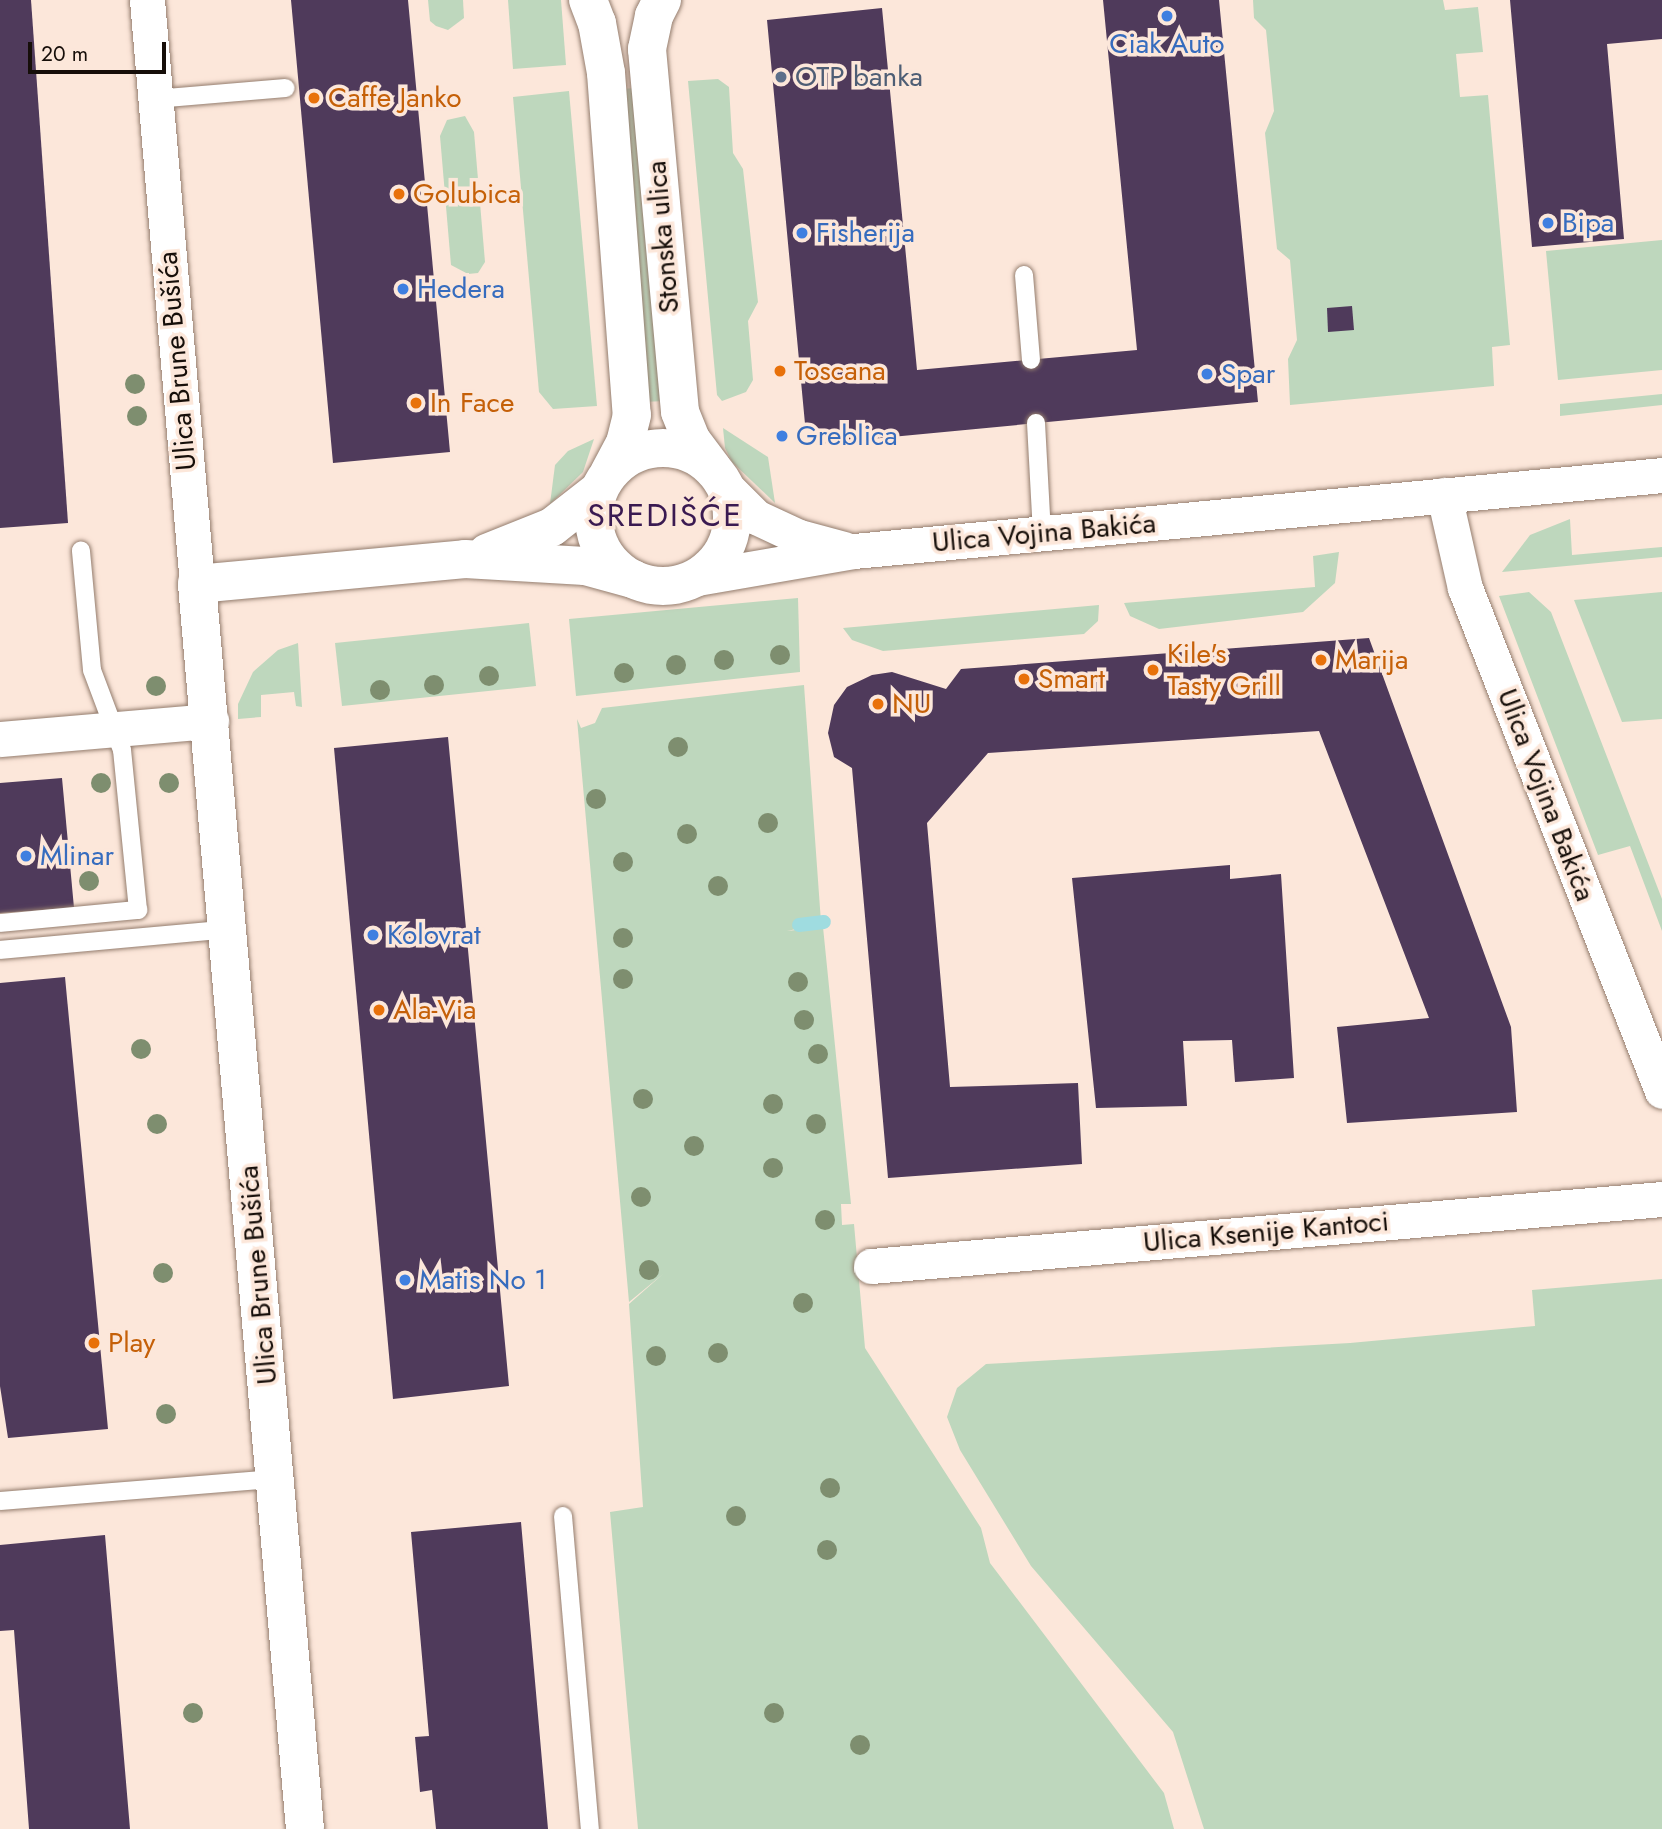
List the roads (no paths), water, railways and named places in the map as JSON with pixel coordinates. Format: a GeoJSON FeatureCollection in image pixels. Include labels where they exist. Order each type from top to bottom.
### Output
{"type":"FeatureCollection","features":[{"type":"Feature","properties":{"kind":"street","name":"Ulica Brune Bušića"},"geometry":{"type":"LineString","coordinates":[[147,0],[305,1829]]}},
{"type":"Feature","properties":{"kind":"street","name":"Stonska ulica"},"geometry":{"type":"LineString","coordinates":[[465,559],[531,539],[604,482],[625,443],[632,415],[606,73],[597,23],[588,0]]}},
{"type":"Feature","properties":{"kind":"street"},"geometry":{"type":"LineString","coordinates":[[595,0],[618,8],[655,0]]}},
{"type":"Feature","properties":{"kind":"street","name":"Stonska ulica"},"geometry":{"type":"LineString","coordinates":[[662,0],[654,16],[647,49],[680,412],[692,442],[718,477]]}},
{"type":"Feature","properties":{"kind":"street"},"geometry":{"type":"LineString","coordinates":[[671,449],[718,477],[731,506],[725,547],[697,578],[665,586],[633,579],[615,568],[594,532],[604,482],[626,458],[671,449]]}},
{"type":"Feature","properties":{"kind":"street","name":"Ulica Vojina Bakića"},"geometry":{"type":"LineString","coordinates":[[697,578],[854,551],[1662,475]]}},
{"type":"Feature","properties":{"kind":"street","name":"Ulica Vojina Bakića"},"geometry":{"type":"LineString","coordinates":[[718,477],[756,517],[799,537],[854,551]]}},
{"type":"Feature","properties":{"kind":"street","name":"Ulica Vojina Bakića"},"geometry":{"type":"LineString","coordinates":[[1444,495],[1465,588],[1662,1091]]}},
{"type":"Feature","properties":{"kind":"street","name":"Stonska ulica"},"geometry":{"type":"LineString","coordinates":[[197,584],[465,559],[585,566],[633,579]]}},
{"type":"Feature","properties":{"kind":"street"},"geometry":{"type":"LineString","coordinates":[[0,739],[211,721]]}},
{"type":"Feature","properties":{"kind":"street","name":"Ulica Ksenije Kantoci"},"geometry":{"type":"LineString","coordinates":[[871,1266],[1662,1199]]}},
{"type":"Feature","properties":{"kind":"lane"},"geometry":{"type":"LineString","coordinates":[[155,99],[286,88]]}},
{"type":"Feature","properties":{"kind":"lane"},"geometry":{"type":"LineString","coordinates":[[1024,275],[1031,360]]}},
{"type":"Feature","properties":{"kind":"lane"},"geometry":{"type":"LineString","coordinates":[[1036,423],[1042,533]]}},
{"type":"Feature","properties":{"kind":"lane"},"geometry":{"type":"LineString","coordinates":[[0,923],[138,910],[122,750],[92,670],[81,551]]}},
{"type":"Feature","properties":{"kind":"lane"},"geometry":{"type":"LineString","coordinates":[[0,950],[229,929]]}},
{"type":"Feature","properties":{"kind":"lane"},"geometry":{"type":"LineString","coordinates":[[0,1502],[275,1479]]}},
{"type":"Feature","properties":{"kind":"lane"},"geometry":{"type":"LineString","coordinates":[[562,1516],[590,1829]]}},
{"type":"Feature","properties":{"kind":"waterway"},"geometry":{"type":"LineString","coordinates":[[799,925],[824,922]]}},
{"type":"Feature","properties":{"kind":"place","name":"Ciak Auto"},"geometry":{"type":"Point","coordinates":[1167,16]}},
{"type":"Feature","properties":{"kind":"place","name":"OTP banka"},"geometry":{"type":"Point","coordinates":[781,77]}},
{"type":"Feature","properties":{"kind":"place","name":"Caffe Janko"},"geometry":{"type":"Point","coordinates":[314,98]}},
{"type":"Feature","properties":{"kind":"place","name":"Golubica"},"geometry":{"type":"Point","coordinates":[399,194]}},
{"type":"Feature","properties":{"kind":"place","name":"Bipa"},"geometry":{"type":"Point","coordinates":[1548,223]}},
{"type":"Feature","properties":{"kind":"place","name":"Fisherija"},"geometry":{"type":"Point","coordinates":[802,233]}},
{"type":"Feature","properties":{"kind":"place","name":"Hedera"},"geometry":{"type":"Point","coordinates":[403,289]}},
{"type":"Feature","properties":{"kind":"place","name":"Toscana"},"geometry":{"type":"Point","coordinates":[780,371]}},
{"type":"Feature","properties":{"kind":"place","name":"Spar"},"geometry":{"type":"Point","coordinates":[1207,374]}},
{"type":"Feature","properties":{"kind":"place","name":"In Face"},"geometry":{"type":"Point","coordinates":[416,403]}},
{"type":"Feature","properties":{"kind":"place","name":"Greblica"},"geometry":{"type":"Point","coordinates":[782,436]}},
{"type":"Feature","properties":{"kind":"place","name":"Marija"},"geometry":{"type":"Point","coordinates":[1321,660]}},
{"type":"Feature","properties":{"kind":"place","name":"Kile's Tasty Grill"},"geometry":{"type":"Point","coordinates":[1153,670]}},
{"type":"Feature","properties":{"kind":"place","name":"Smart"},"geometry":{"type":"Point","coordinates":[1024,679]}},
{"type":"Feature","properties":{"kind":"place","name":"NU"},"geometry":{"type":"Point","coordinates":[878,704]}},
{"type":"Feature","properties":{"kind":"place","name":"Mlinar"},"geometry":{"type":"Point","coordinates":[26,856]}},
{"type":"Feature","properties":{"kind":"place","name":"Kolovrat"},"geometry":{"type":"Point","coordinates":[373,935]}},
{"type":"Feature","properties":{"kind":"place","name":"Ala-Via"},"geometry":{"type":"Point","coordinates":[379,1010]}},
{"type":"Feature","properties":{"kind":"place","name":"Matis No 1"},"geometry":{"type":"Point","coordinates":[405,1280]}},
{"type":"Feature","properties":{"kind":"place","name":"Play"},"geometry":{"type":"Point","coordinates":[94,1343]}},
{"type":"Feature","properties":{"kind":"district","name":"SREDIŠĆE"},"geometry":{"type":"Point","coordinates":[665,515]}}]}
